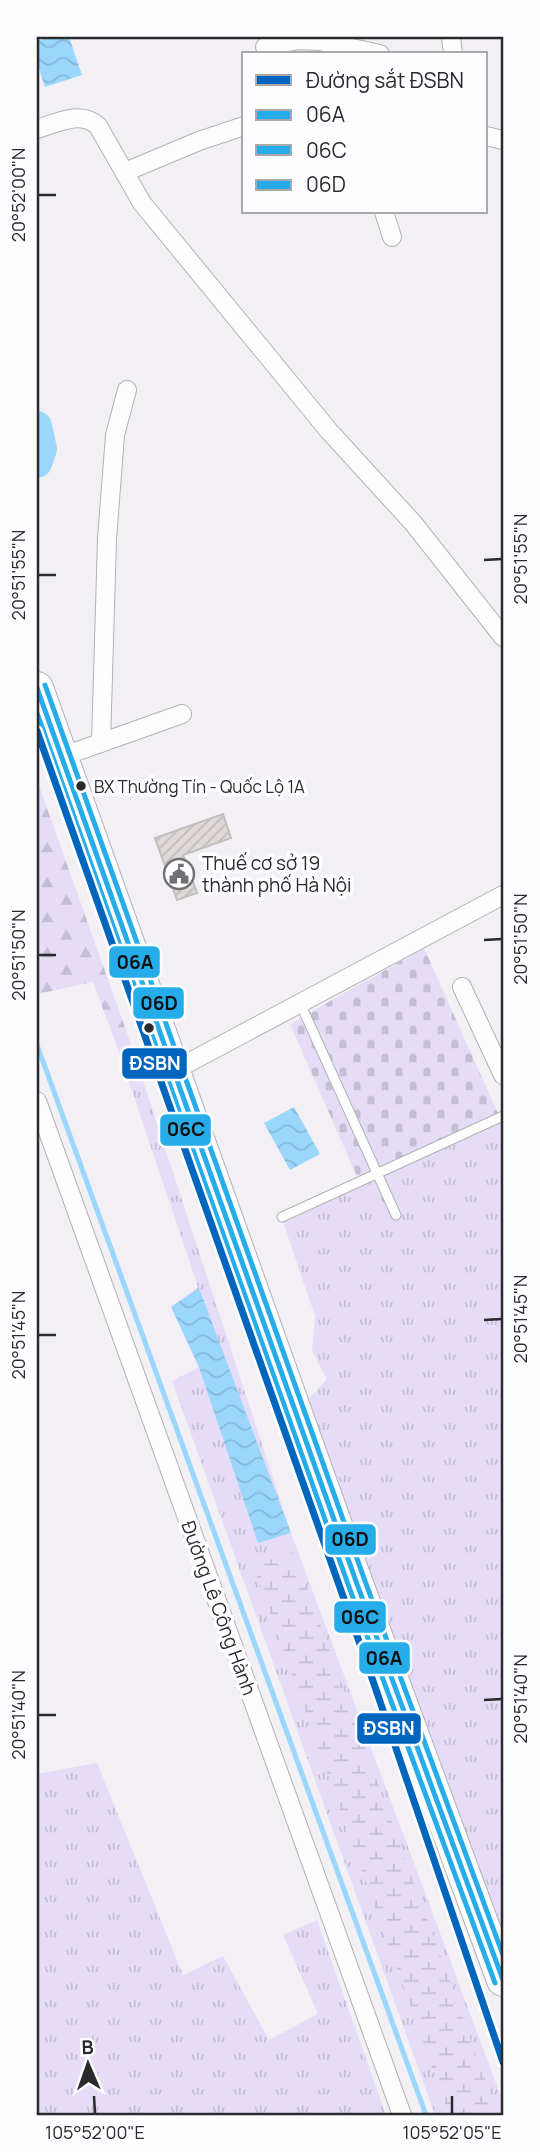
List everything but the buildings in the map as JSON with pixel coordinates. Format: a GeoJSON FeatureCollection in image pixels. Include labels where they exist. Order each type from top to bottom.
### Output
{"type":"FeatureCollection","features":[{"type":"Feature","properties":{"kind":"highway"},"geometry":{"type":"LineString","coordinates":[[37,688],[357,1584],[503,1980]]}},
{"type":"Feature","properties":{"kind":"street"},"geometry":{"type":"LineString","coordinates":[[265,47],[298,40],[320,41],[371,52]]}},
{"type":"Feature","properties":{"kind":"street"},"geometry":{"type":"LineString","coordinates":[[37,130],[83,117],[98,126],[142,203],[329,431],[414,524],[503,637]]}},
{"type":"Feature","properties":{"kind":"street"},"geometry":{"type":"LineString","coordinates":[[125,172],[199,141],[242,127]]}},
{"type":"Feature","properties":{"kind":"street"},"geometry":{"type":"LineString","coordinates":[[385,214],[392,237]]}},
{"type":"Feature","properties":{"kind":"street"},"geometry":{"type":"LineString","coordinates":[[101,743],[107,538],[116,435],[127,390]]}},
{"type":"Feature","properties":{"kind":"street"},"geometry":{"type":"LineString","coordinates":[[61,757],[182,714]]}},
{"type":"Feature","properties":{"kind":"street"},"geometry":{"type":"LineString","coordinates":[[173,1071],[503,895]]}},
{"type":"Feature","properties":{"kind":"street"},"geometry":{"type":"LineString","coordinates":[[462,987],[503,1075]]}},
{"type":"Feature","properties":{"kind":"street","name":"Đường Lê Công Hành"},"geometry":{"type":"LineString","coordinates":[[37,1101],[402,2115]]}},
{"type":"Feature","properties":{"kind":"lane"},"geometry":{"type":"LineString","coordinates":[[300,1003],[396,1215]]}},
{"type":"Feature","properties":{"kind":"lane"},"geometry":{"type":"LineString","coordinates":[[282,1217],[503,1116]]}},
{"type":"Feature","properties":{"kind":"green space"},"geometry":{"type":"Polygon","coordinates":[[[37,780],[131,1044],[118,1049],[93,982],[37,994],[37,780]]]}},
{"type":"Feature","properties":{"kind":"green space"},"geometry":{"type":"Polygon","coordinates":[[[424,948],[499,1116],[359,1181],[290,1024],[424,948]]]}},
{"type":"Feature","properties":{"kind":"green space"},"geometry":{"type":"Polygon","coordinates":[[[131,1044],[291,1533],[503,2102],[503,2115],[435,2115],[172,1381],[199,1367],[171,1307],[198,1287],[118,1049],[131,1044]]]}},
{"type":"Feature","properties":{"kind":"green space"},"geometry":{"type":"Polygon","coordinates":[[[503,1120],[503,1946],[306,1402],[327,1379],[312,1351],[315,1316],[283,1222],[503,1120]]]}},
{"type":"Feature","properties":{"kind":"green space"},"geometry":{"type":"Polygon","coordinates":[[[294,1552],[498,2115],[449,2115],[253,1565],[294,1552]]]}},
{"type":"Feature","properties":{"kind":"green space"},"geometry":{"type":"Polygon","coordinates":[[[97,1763],[183,1975],[223,1956],[269,2040],[318,2014],[283,1935],[317,1920],[386,2115],[37,2115],[37,1774],[97,1763]]]}},
{"type":"Feature","properties":{"kind":"water"},"geometry":{"type":"Polygon","coordinates":[[[49,37],[69,37],[82,75],[45,87],[37,63],[37,41],[49,37]]]}},
{"type":"Feature","properties":{"kind":"water"},"geometry":{"type":"Polygon","coordinates":[[[294,1107],[320,1154],[290,1170],[264,1123],[294,1107]]]}},
{"type":"Feature","properties":{"kind":"water"},"geometry":{"type":"Polygon","coordinates":[[[199,1288],[291,1533],[258,1543],[199,1367],[171,1307],[199,1288]]]}},
{"type":"Feature","properties":{"kind":"waterway"},"geometry":{"type":"LineString","coordinates":[[37,426],[42,449],[37,463]]}},
{"type":"Feature","properties":{"kind":"waterway"},"geometry":{"type":"LineString","coordinates":[[37,1045],[426,2115]]}},
{"type":"Feature","properties":{"kind":"rail line","name":"ĐSBN"},"geometry":{"type":"LineString","coordinates":[[37,731],[373,1681],[503,2062]]}},
{"type":"Feature","properties":{"kind":"transit line","name":"06D"},"geometry":{"type":"LineString","coordinates":[[45,685],[365,1581],[503,1955]]}},
{"type":"Feature","properties":{"kind":"transit line","name":"06A"},"geometry":{"type":"LineString","coordinates":[[37,688],[357,1584],[503,1980]]}},
{"type":"Feature","properties":{"kind":"transit line","name":"06C"},"geometry":{"type":"LineString","coordinates":[[37,713],[349,1587],[495,1983]]}},
{"type":"Feature","properties":{"kind":"place","name":"BX Thường Tín - Quốc Lộ 1A"},"geometry":{"type":"Point","coordinates":[81,786]}},
{"type":"Feature","properties":{"kind":"place","name":"Thuế cơ sở 19 thành phố Hà Nội"},"geometry":{"type":"Point","coordinates":[179,874]}}]}
